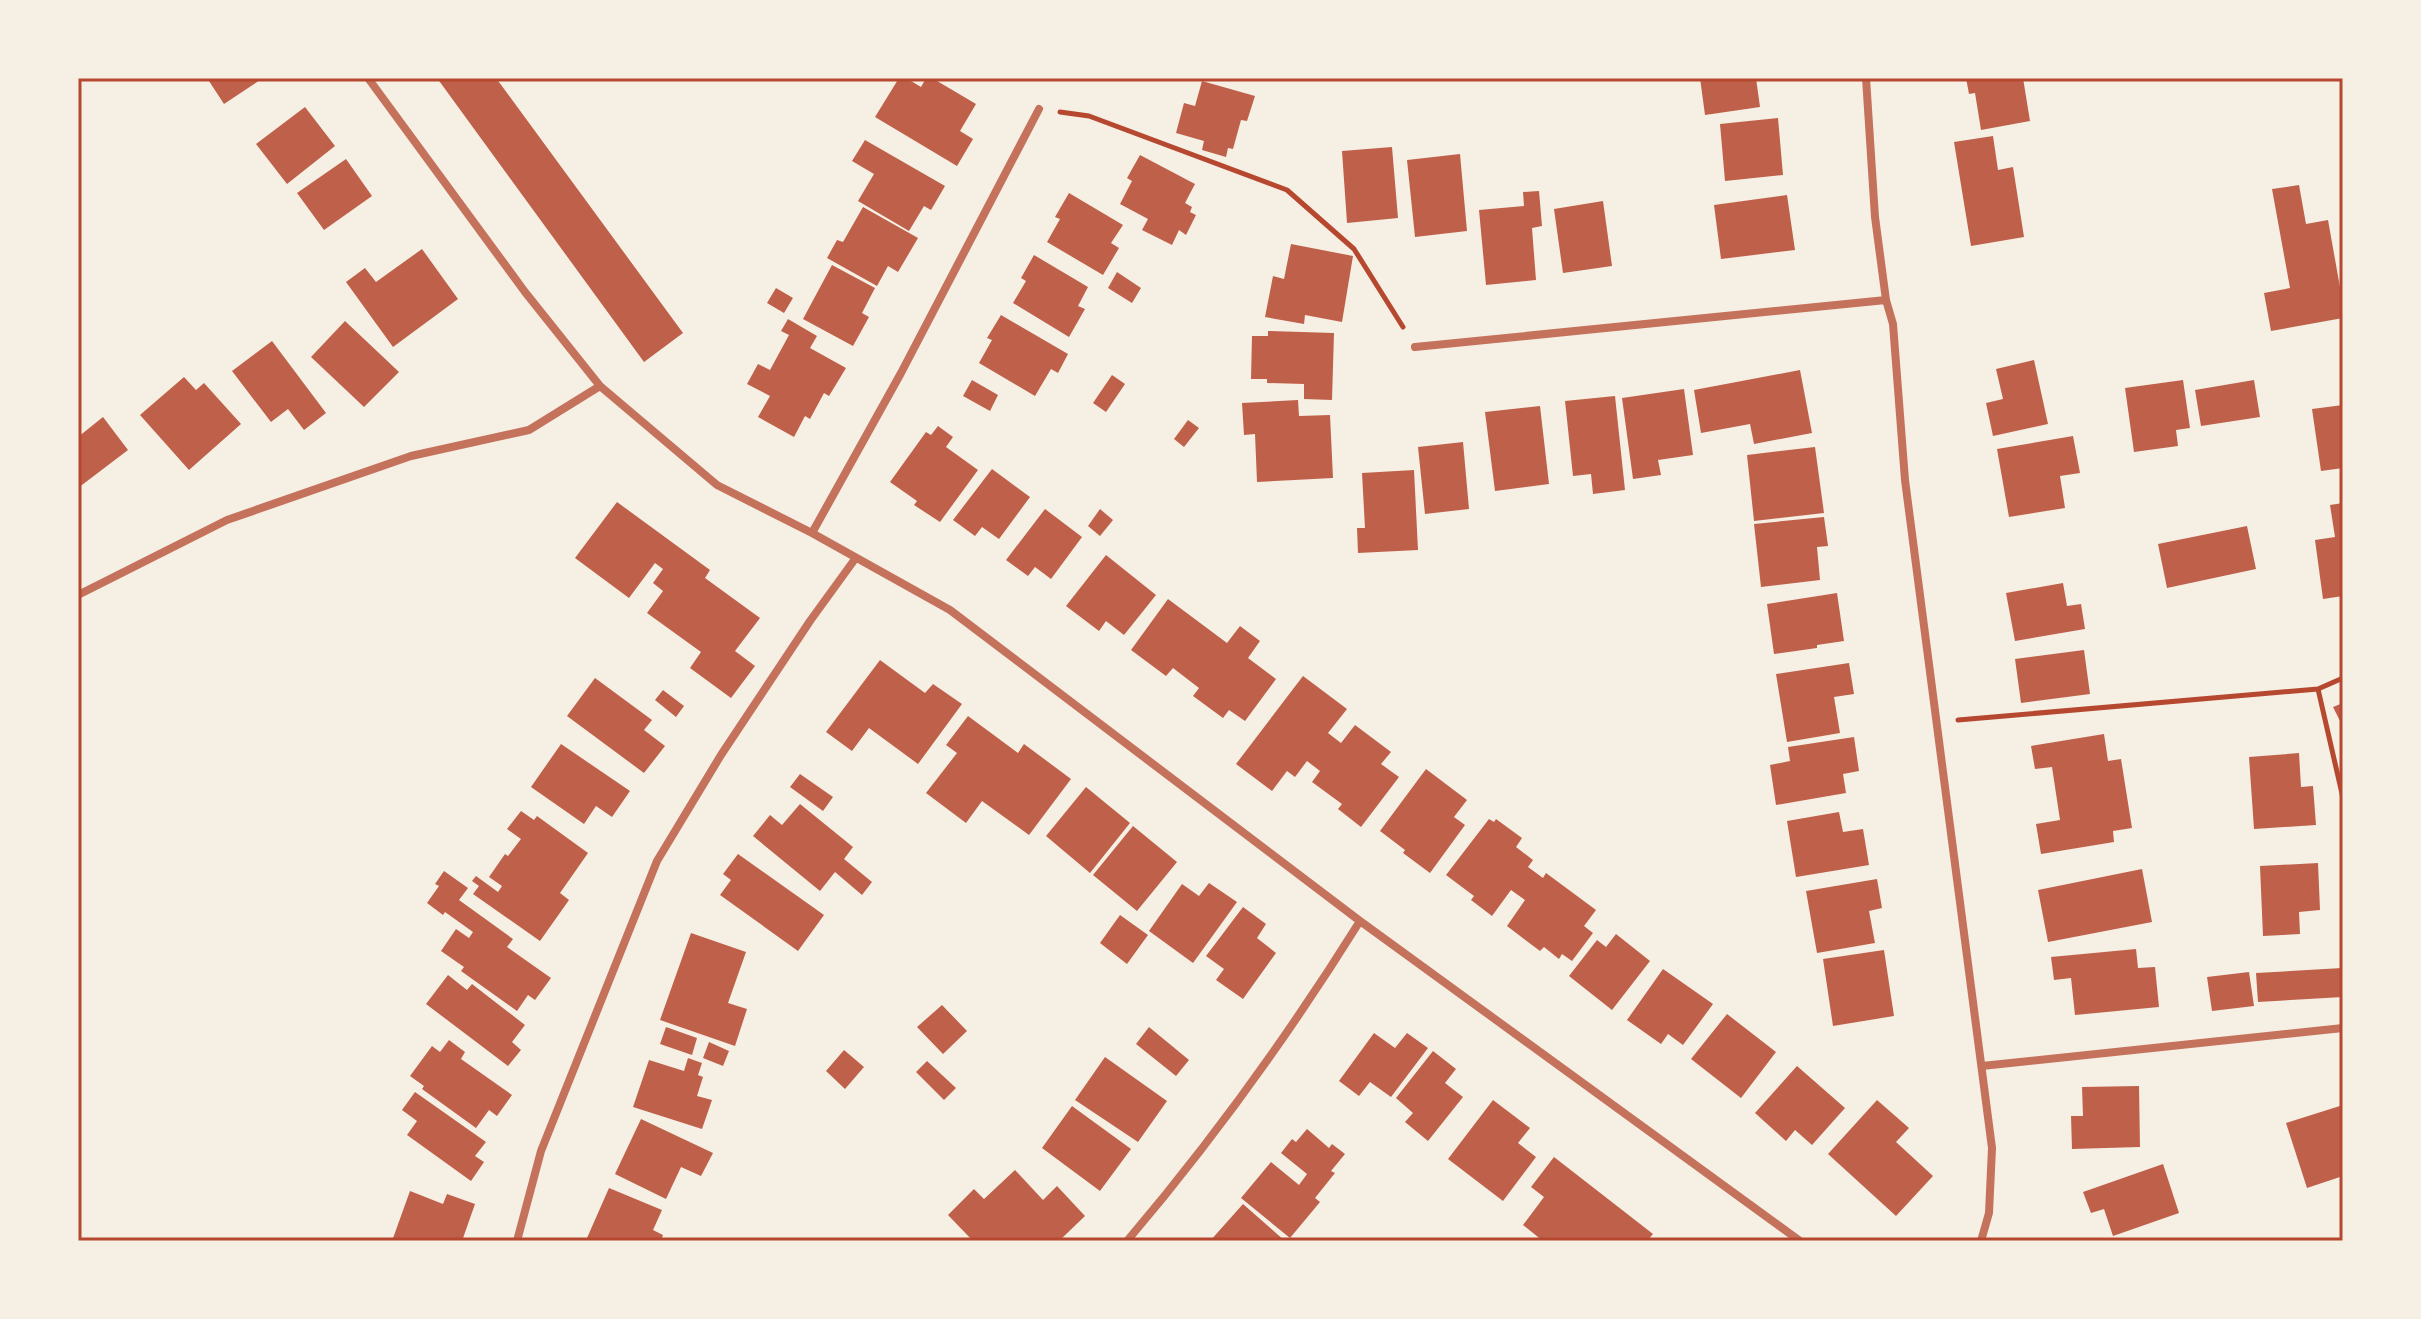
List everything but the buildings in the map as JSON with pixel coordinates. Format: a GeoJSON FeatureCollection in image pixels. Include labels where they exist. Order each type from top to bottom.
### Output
{"type":"FeatureCollection","features":[{"type":"Feature","properties":{"kind":"street"},"geometry":{"type":"LineString","coordinates":[[368,78],[525,292],[600,386],[717,485],[812,533],[950,610],[1360,921],[1800,1241]]}},
{"type":"Feature","properties":{"kind":"street"},"geometry":{"type":"LineString","coordinates":[[1866,78],[1875,217],[1886,300],[1893,324],[1905,480],[1992,1148],[1989,1213],[1981,1241]]}},
{"type":"Feature","properties":{"kind":"street"},"geometry":{"type":"LineString","coordinates":[[812,533],[901,373],[1039,109]]}},
{"type":"Feature","properties":{"kind":"street"},"geometry":{"type":"LineString","coordinates":[[1415,347],[1886,300]]}},
{"type":"Feature","properties":{"kind":"street"},"geometry":{"type":"LineString","coordinates":[[78,595],[227,520],[411,456],[529,430],[600,386]]}},
{"type":"Feature","properties":{"kind":"street"},"geometry":{"type":"LineString","coordinates":[[517,1241],[541,1151],[657,861],[729,743],[855,559]]}},
{"type":"Feature","properties":{"kind":"street"},"geometry":{"type":"LineString","coordinates":[[1127,1241],[1175,1185],[1299,1015],[1360,921]]}},
{"type":"Feature","properties":{"kind":"street"},"geometry":{"type":"LineString","coordinates":[[1982,1066],[2343,1028]]}},
{"type":"Feature","properties":{"kind":"path"},"geometry":{"type":"LineString","coordinates":[[1039,109],[1089,116],[1287,190],[1354,249],[1415,347]]}},
{"type":"Feature","properties":{"kind":"path"},"geometry":{"type":"LineString","coordinates":[[1937,722],[2318,689],[2343,678]]}},
{"type":"Feature","properties":{"kind":"path"},"geometry":{"type":"LineString","coordinates":[[2318,689],[2343,798]]}}]}
